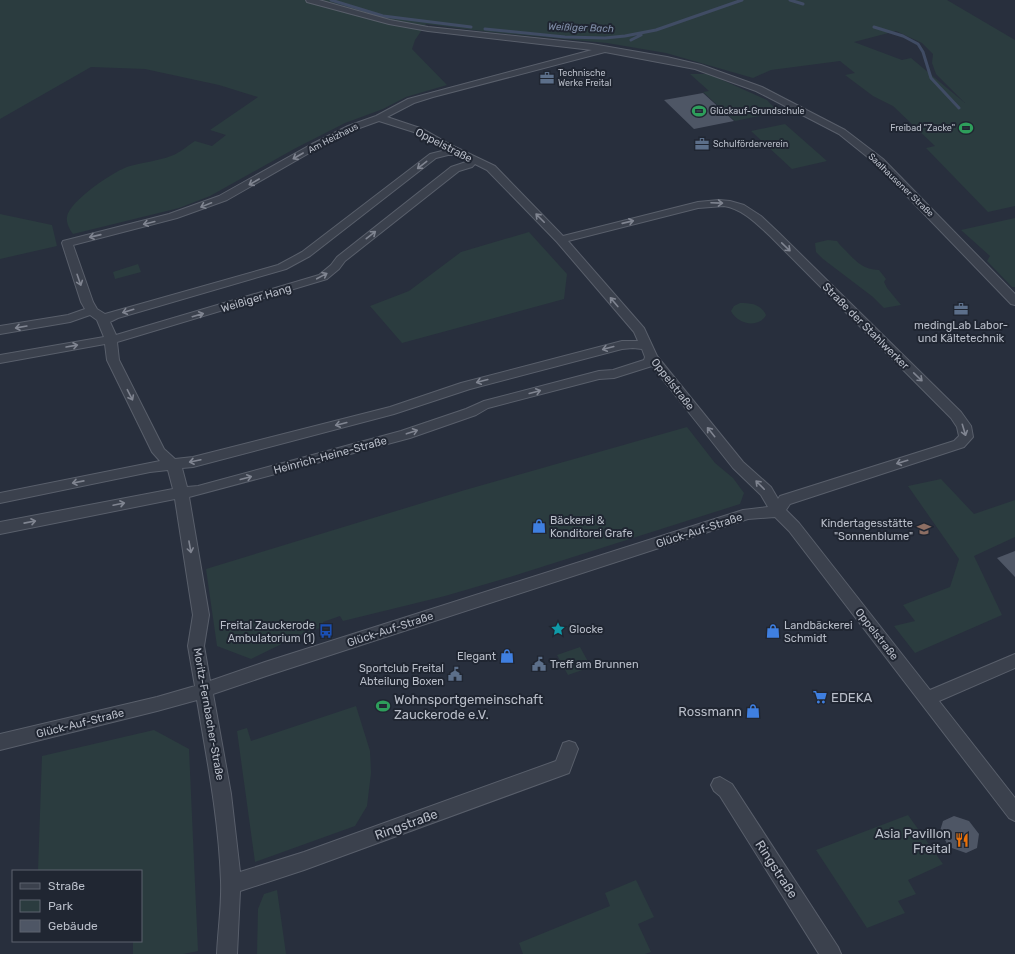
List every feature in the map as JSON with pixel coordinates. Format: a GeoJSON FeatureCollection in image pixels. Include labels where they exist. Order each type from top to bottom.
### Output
{"type":"FeatureCollection","features":[{"type":"Feature","properties":{"kind":"street","name":"Saalhausener Straße"},"geometry":{"type":"LineString","coordinates":[[310,0],[389,22],[428,29],[606,49],[673,61],[698,67],[759,89],[842,132],[879,161],[1015,301]]}},
{"type":"Feature","properties":{"kind":"street","name":"Am Heizhaus"},"geometry":{"type":"LineString","coordinates":[[66,243],[184,213],[224,198],[315,146],[351,128],[379,118],[411,101],[434,93],[606,49]]}},
{"type":"Feature","properties":{"kind":"street","name":"Oppelstraße"},"geometry":{"type":"LineString","coordinates":[[379,118],[420,131],[470,159],[491,168],[561,240],[640,332],[648,351],[738,465],[766,491],[778,511],[794,527],[1015,812]]}},
{"type":"Feature","properties":{"kind":"street","name":"Weißiger Hang"},"geometry":{"type":"LineString","coordinates":[[104,322],[109,317],[114,315],[282,267],[306,254],[433,156],[448,152],[457,152]]}},
{"type":"Feature","properties":{"kind":"street","name":"Weißiger Hang"},"geometry":{"type":"LineString","coordinates":[[0,359],[111,340],[323,277],[335,267],[341,259],[455,169],[471,163],[470,159]]}},
{"type":"Feature","properties":{"kind":"street","name":"Straße der Stahlwerker"},"geometry":{"type":"LineString","coordinates":[[561,240],[712,202],[740,207],[760,222],[840,300],[956,415],[964,426],[966,437],[959,444],[785,500],[778,511]]}},
{"type":"Feature","properties":{"kind":"street","name":"Moritz-Fernbacher-Straße"},"geometry":{"type":"LineString","coordinates":[[66,243],[87,302],[92,311],[102,318],[110,333],[113,360],[158,452],[175,468],[181,493],[201,614],[196,646],[205,690],[222,794],[231,883],[227,954]]}},
{"type":"Feature","properties":{"kind":"street"},"geometry":{"type":"LineString","coordinates":[[0,330],[70,318],[92,311]]}},
{"type":"Feature","properties":{"kind":"street"},"geometry":{"type":"LineString","coordinates":[[0,498],[171,464],[193,462],[394,410],[466,386],[622,345],[633,344],[648,351]]}},
{"type":"Feature","properties":{"kind":"street","name":"Heinrich-Heine-Straße"},"geometry":{"type":"LineString","coordinates":[[0,528],[198,491],[404,435],[464,414],[484,405],[599,375],[616,373],[649,363],[648,351]]}},
{"type":"Feature","properties":{"kind":"street","name":"Glück-Auf-Straße"},"geometry":{"type":"LineString","coordinates":[[0,742],[157,704],[205,690],[265,669],[748,514],[778,511]]}},
{"type":"Feature","properties":{"kind":"street"},"geometry":{"type":"LineString","coordinates":[[927,699],[1015,661]]}},
{"type":"Feature","properties":{"kind":"street","name":"Ringstraße"},"geometry":{"type":"LineString","coordinates":[[231,883],[248,880],[304,861],[563,767],[569,749]]}},
{"type":"Feature","properties":{"kind":"street","name":"Ringstraße"},"geometry":{"type":"LineString","coordinates":[[720,785],[726,790],[831,954]]}},
{"type":"Feature","properties":{"kind":"green space"},"geometry":{"type":"Polygon","coordinates":[[[0,0],[947,0],[1015,40],[1015,206],[988,212],[926,148],[935,146],[893,106],[873,96],[845,75],[855,73],[840,61],[771,70],[753,78],[666,53],[607,43],[489,32],[426,24],[415,40],[412,49],[447,85],[406,97],[383,109],[345,123],[294,149],[210,196],[179,208],[73,234],[67,222],[67,217],[70,210],[94,187],[114,173],[130,166],[174,155],[195,141],[212,146],[226,135],[210,130],[258,97],[219,85],[145,69],[91,67],[0,119],[0,0]],[[896,31],[854,42],[902,60],[911,58],[965,103],[936,74],[932,63],[933,54],[922,43],[896,31]]]}},
{"type":"Feature","properties":{"kind":"green space"},"geometry":{"type":"Polygon","coordinates":[[[690,74],[709,74],[767,100],[778,112],[735,121],[703,92],[709,91],[690,74]]]}},
{"type":"Feature","properties":{"kind":"green space"},"geometry":{"type":"Polygon","coordinates":[[[785,124],[827,161],[792,169],[751,131],[785,124]]]}},
{"type":"Feature","properties":{"kind":"green space"},"geometry":{"type":"Polygon","coordinates":[[[0,214],[52,225],[57,246],[0,259],[0,214]]]}},
{"type":"Feature","properties":{"kind":"green space"},"geometry":{"type":"Polygon","coordinates":[[[1015,218],[1015,287],[1012,287],[987,261],[990,256],[961,230],[1015,218]]]}},
{"type":"Feature","properties":{"kind":"green space"},"geometry":{"type":"Polygon","coordinates":[[[529,232],[567,274],[564,299],[402,343],[370,306],[409,291],[461,252],[529,232]]]}},
{"type":"Feature","properties":{"kind":"green space"},"geometry":{"type":"Polygon","coordinates":[[[828,240],[837,241],[857,262],[866,268],[879,270],[886,279],[884,282],[887,288],[901,305],[884,308],[873,297],[823,259],[816,252],[815,243],[828,240]]]}},
{"type":"Feature","properties":{"kind":"green space"},"geometry":{"type":"Polygon","coordinates":[[[138,264],[141,272],[115,279],[113,272],[138,264]]]}},
{"type":"Feature","properties":{"kind":"green space"},"geometry":{"type":"Polygon","coordinates":[[[740,303],[748,303],[758,306],[766,315],[758,322],[743,322],[731,311],[734,306],[740,303]]]}},
{"type":"Feature","properties":{"kind":"green space"},"geometry":{"type":"Polygon","coordinates":[[[687,427],[715,463],[733,478],[744,493],[740,504],[510,577],[445,596],[343,621],[340,616],[323,622],[323,627],[304,633],[251,659],[217,646],[206,569],[465,490],[687,427]]]}},
{"type":"Feature","properties":{"kind":"green space"},"geometry":{"type":"Polygon","coordinates":[[[941,479],[974,514],[1015,500],[1015,537],[974,556],[1002,615],[915,653],[894,626],[915,621],[903,605],[950,587],[959,559],[908,486],[941,479]]]}},
{"type":"Feature","properties":{"kind":"green space"},"geometry":{"type":"Polygon","coordinates":[[[580,647],[591,667],[568,675],[557,655],[580,647]]]}},
{"type":"Feature","properties":{"kind":"green space"},"geometry":{"type":"Polygon","coordinates":[[[356,706],[370,751],[371,773],[367,806],[355,826],[255,862],[237,731],[247,728],[251,741],[356,706]]]}},
{"type":"Feature","properties":{"kind":"green space"},"geometry":{"type":"Polygon","coordinates":[[[154,730],[189,749],[198,951],[183,954],[133,954],[133,942],[142,942],[142,870],[38,870],[42,756],[154,730]]]}},
{"type":"Feature","properties":{"kind":"green space"},"geometry":{"type":"Polygon","coordinates":[[[908,815],[943,864],[908,880],[916,894],[898,901],[905,913],[867,928],[816,850],[908,815]]]}},
{"type":"Feature","properties":{"kind":"green space"},"geometry":{"type":"Polygon","coordinates":[[[636,880],[654,917],[638,924],[651,952],[645,954],[523,954],[519,943],[610,906],[605,893],[636,880]]]}},
{"type":"Feature","properties":{"kind":"green space"},"geometry":{"type":"Polygon","coordinates":[[[277,890],[286,954],[257,954],[258,909],[264,894],[277,890]]]}},
{"type":"Feature","properties":{"kind":"building","name":"Glückauf-Grundschule"},"geometry":{"type":"Polygon","coordinates":[[[703,93],[734,121],[694,129],[664,100],[703,93]]]}},
{"type":"Feature","properties":{"kind":"building"},"geometry":{"type":"Polygon","coordinates":[[[1015,551],[1015,577],[997,558],[1015,551]]]}},
{"type":"Feature","properties":{"kind":"building","name":"Asia Pavillon Freital"},"geometry":{"type":"Polygon","coordinates":[[[954,816],[969,821],[979,834],[977,848],[966,853],[949,847],[940,831],[943,821],[954,816]]]}},
{"type":"Feature","properties":{"kind":"waterway","name":"Weißiger Bach"},"geometry":{"type":"LineString","coordinates":[[331,0],[383,16],[471,27]]}},
{"type":"Feature","properties":{"kind":"waterway","name":"Weißiger Bach"},"geometry":{"type":"LineString","coordinates":[[485,29],[565,37],[605,38],[625,36],[656,30],[742,0]]}},
{"type":"Feature","properties":{"kind":"waterway"},"geometry":{"type":"LineString","coordinates":[[790,0],[803,4]]}},
{"type":"Feature","properties":{"kind":"waterway"},"geometry":{"type":"LineString","coordinates":[[874,27],[903,36],[918,44],[923,52],[931,78],[959,108]]}},
{"type":"Feature","properties":{"kind":"waterway","name":"Weißiger Bach"},"geometry":{"type":"LineString","coordinates":[[631,40],[641,35]]}},
{"type":"Feature","properties":{"kind":"place","name":"Technische Werke Freital"},"geometry":{"type":"Point","coordinates":[547,78]}},
{"type":"Feature","properties":{"kind":"place","name":"Glückauf-Grundschule"},"geometry":{"type":"Point","coordinates":[699,111]}},
{"type":"Feature","properties":{"kind":"place","name":"Freibad \"Zacke\""},"geometry":{"type":"Point","coordinates":[966,128]}},
{"type":"Feature","properties":{"kind":"place","name":"Schulförderverein"},"geometry":{"type":"Point","coordinates":[702,144]}},
{"type":"Feature","properties":{"kind":"place","name":"medingLab Labor- und Kältetechnik"},"geometry":{"type":"Point","coordinates":[961,309]}},
{"type":"Feature","properties":{"kind":"place","name":"Bäckerei & Konditorei Grafe"},"geometry":{"type":"Point","coordinates":[539,526]}},
{"type":"Feature","properties":{"kind":"place","name":"Kindertagesstätte \"Sonnenblume\""},"geometry":{"type":"Point","coordinates":[924,529]}},
{"type":"Feature","properties":{"kind":"place","name":"Glocke"},"geometry":{"type":"Point","coordinates":[558,629]}},
{"type":"Feature","properties":{"kind":"place","name":"Freital Zauckerode Ambulatorium (1)"},"geometry":{"type":"Point","coordinates":[326,631]}},
{"type":"Feature","properties":{"kind":"place","name":"Landbäckerei Schmidt"},"geometry":{"type":"Point","coordinates":[773,631]}},
{"type":"Feature","properties":{"kind":"place","name":"Elegant"},"geometry":{"type":"Point","coordinates":[507,656]}},
{"type":"Feature","properties":{"kind":"place","name":"Treff am Brunnen"},"geometry":{"type":"Point","coordinates":[539,664]}},
{"type":"Feature","properties":{"kind":"place","name":"Sportclub Freital Abteilung Boxen"},"geometry":{"type":"Point","coordinates":[455,674]}},
{"type":"Feature","properties":{"kind":"place","name":"EDEKA"},"geometry":{"type":"Point","coordinates":[820,697]}},
{"type":"Feature","properties":{"kind":"place","name":"Wohnsportgemeinschaft Zauckerode e.V."},"geometry":{"type":"Point","coordinates":[383,706]}},
{"type":"Feature","properties":{"kind":"place","name":"Rossmann"},"geometry":{"type":"Point","coordinates":[753,711]}},
{"type":"Feature","properties":{"kind":"place","name":"Asia Pavillon Freital"},"geometry":{"type":"Point","coordinates":[962,840]}}]}
